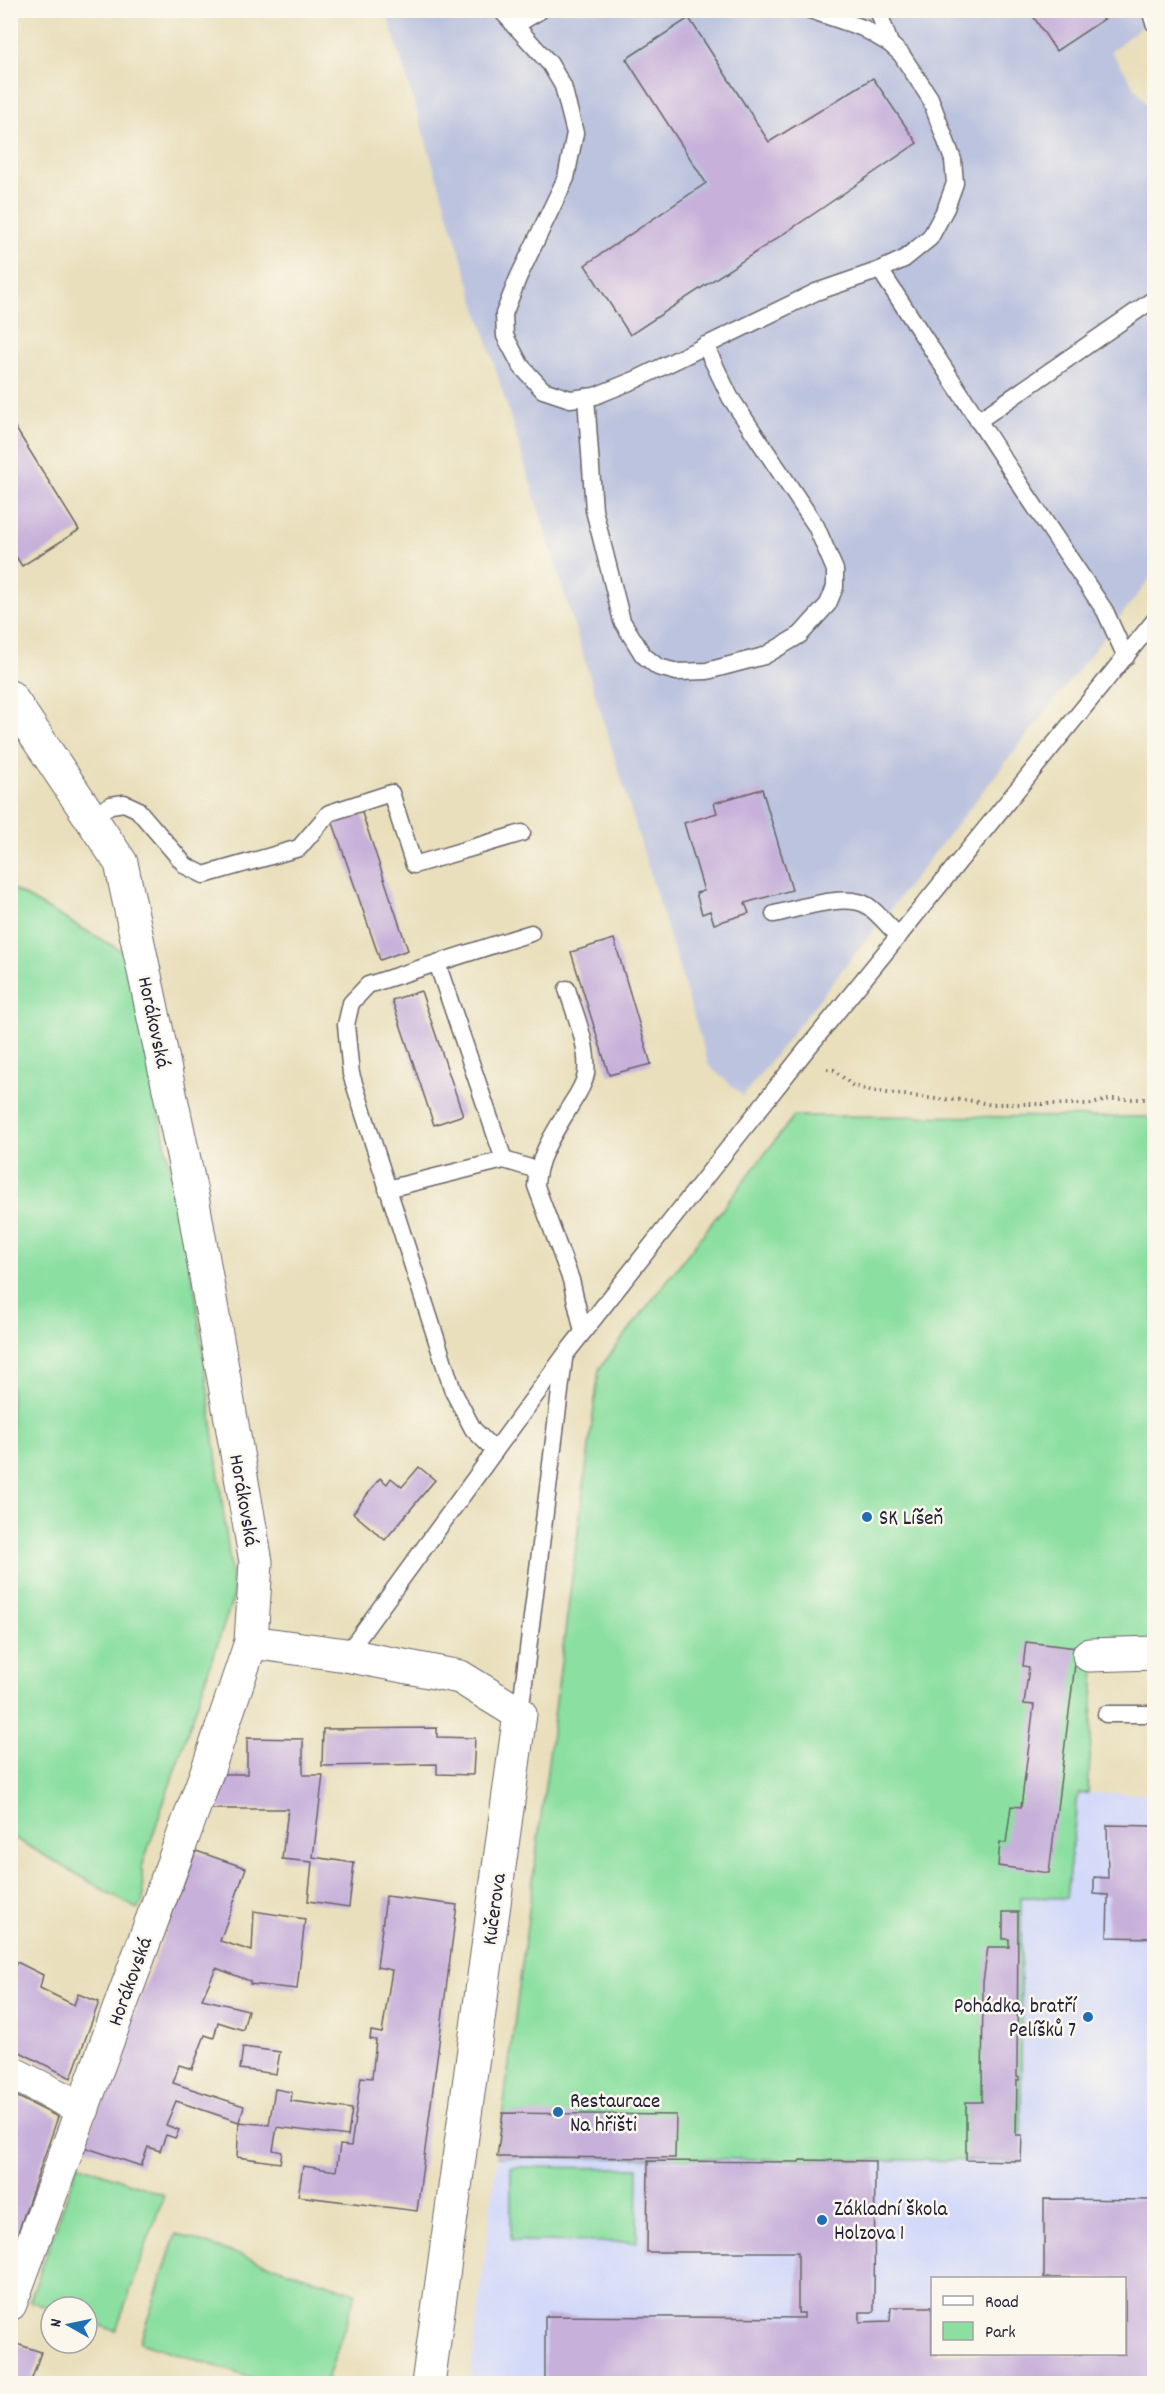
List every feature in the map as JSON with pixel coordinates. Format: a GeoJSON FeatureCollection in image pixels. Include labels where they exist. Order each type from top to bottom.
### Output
{"type":"FeatureCollection","features":[{"type":"Feature","properties":{"kind":"street","name":"Horákovská"},"geometry":{"type":"LineString","coordinates":[[10,697],[121,863],[193,1202],[256,1562],[251,1642],[208,1769],[10,2304]]}},
{"type":"Feature","properties":{"kind":"street"},"geometry":{"type":"LineString","coordinates":[[251,1642],[346,1655],[460,1677],[520,1713]]}},
{"type":"Feature","properties":{"kind":"street"},"geometry":{"type":"LineString","coordinates":[[1089,1655],[1155,1653]]}},
{"type":"Feature","properties":{"kind":"street","name":"Kučerova"},"geometry":{"type":"LineString","coordinates":[[428,2384],[520,1713]]}},
{"type":"Feature","properties":{"kind":"street"},"geometry":{"type":"LineString","coordinates":[[10,2072],[83,2109]]}},
{"type":"Feature","properties":{"kind":"lane"},"geometry":{"type":"LineString","coordinates":[[501,10],[550,64],[563,86],[575,133],[566,178],[518,278],[504,314],[505,336],[521,366],[543,390],[570,399],[595,396],[637,379],[816,292],[880,270],[904,259],[930,238],[946,208],[955,183],[952,160],[930,98],[901,54],[890,44],[863,28],[810,10]]}},
{"type":"Feature","properties":{"kind":"lane"},"geometry":{"type":"LineString","coordinates":[[514,26],[541,10]]}},
{"type":"Feature","properties":{"kind":"lane"},"geometry":{"type":"LineString","coordinates":[[878,10],[890,44]]}},
{"type":"Feature","properties":{"kind":"lane"},"geometry":{"type":"LineString","coordinates":[[1150,10],[1155,23]]}},
{"type":"Feature","properties":{"kind":"lane"},"geometry":{"type":"LineString","coordinates":[[880,270],[1105,611],[1126,657]]}},
{"type":"Feature","properties":{"kind":"lane"},"geometry":{"type":"LineString","coordinates":[[978,421],[1155,299]]}},
{"type":"Feature","properties":{"kind":"lane"},"geometry":{"type":"LineString","coordinates":[[586,397],[594,510],[622,621],[643,655],[658,667],[677,672],[707,671],[764,656],[800,635],[828,604],[835,587],[835,570],[816,526],[730,397],[705,345]]}},
{"type":"Feature","properties":{"kind":"lane"},"geometry":{"type":"LineString","coordinates":[[346,1655],[565,1355],[802,1055],[1155,621]]}},
{"type":"Feature","properties":{"kind":"lane"},"geometry":{"type":"LineString","coordinates":[[90,817],[111,805],[124,803],[137,809],[186,866],[204,875],[299,848],[329,813],[391,793],[414,865],[522,833]]}},
{"type":"Feature","properties":{"kind":"lane"},"geometry":{"type":"LineString","coordinates":[[774,915],[838,901],[854,901],[867,905],[899,936]]}},
{"type":"Feature","properties":{"kind":"lane"},"geometry":{"type":"LineString","coordinates":[[495,1451],[472,1429],[453,1391],[351,1074],[346,1025],[351,1003],[368,985],[531,933]]}},
{"type":"Feature","properties":{"kind":"lane"},"geometry":{"type":"LineString","coordinates":[[437,963],[504,1160]]}},
{"type":"Feature","properties":{"kind":"lane"},"geometry":{"type":"LineString","coordinates":[[567,988],[585,1050],[586,1074],[582,1087],[548,1144],[537,1170],[536,1186],[571,1280],[583,1332]]}},
{"type":"Feature","properties":{"kind":"lane"},"geometry":{"type":"LineString","coordinates":[[387,1189],[504,1160],[537,1170]]}},
{"type":"Feature","properties":{"kind":"lane"},"geometry":{"type":"LineString","coordinates":[[520,1713],[565,1355]]}},
{"type":"Feature","properties":{"kind":"lane"},"geometry":{"type":"LineString","coordinates":[[1106,1714],[1155,1714]]}},
{"type":"Feature","properties":{"kind":"path"},"geometry":{"type":"LineString","coordinates":[[802,1055],[820,1068],[834,1070],[852,1085],[882,1093],[967,1100],[988,1104],[1091,1104],[1113,1100],[1155,1099]]}},
{"type":"Feature","properties":{"kind":"shaded area"},"geometry":{"type":"Polygon","coordinates":[[[386,11],[1154,11],[1154,17],[1111,51],[1154,116],[1154,574],[743,1096],[709,1066],[386,11]]]}},
{"type":"Feature","properties":{"kind":"shaded area","name":"Základní škola Holzova 1"},"geometry":{"type":"Polygon","coordinates":[[[1078,1793],[1154,1794],[1154,2383],[469,2384],[497,2157],[1021,2161],[1021,1896],[1066,1898],[1078,1793]]]}},
{"type":"Feature","properties":{"kind":"green space"},"geometry":{"type":"Polygon","coordinates":[[[11,888],[127,954],[195,1290],[234,1595],[142,1867],[143,1901],[138,1910],[11,1836],[11,888]]]}},
{"type":"Feature","properties":{"kind":"green space","name":"SK Líšeň"},"geometry":{"type":"Polygon","coordinates":[[[794,1116],[1154,1117],[1154,1666],[1095,1667],[1088,1793],[1078,1794],[1066,1898],[1021,1897],[1021,2161],[497,2157],[599,1369],[794,1116]]]}},
{"type":"Feature","properties":{"kind":"green space"},"geometry":{"type":"Polygon","coordinates":[[[78,2164],[164,2195],[116,2331],[99,2325],[99,2295],[39,2295],[39,2304],[30,2301],[78,2164]]]}},
{"type":"Feature","properties":{"kind":"green space"},"geometry":{"type":"Polygon","coordinates":[[[511,2167],[638,2168],[637,2242],[511,2241],[511,2167]]]}},
{"type":"Feature","properties":{"kind":"green space"},"geometry":{"type":"Polygon","coordinates":[[[176,2234],[356,2293],[326,2383],[268,2383],[140,2342],[176,2234]]]}},
{"type":"Feature","properties":{"kind":"building"},"geometry":{"type":"Polygon","coordinates":[[[1029,10],[1118,10],[1056,51],[1029,10]]]}},
{"type":"Feature","properties":{"kind":"building"},"geometry":{"type":"Polygon","coordinates":[[[689,18],[769,142],[873,78],[917,143],[630,335],[585,265],[706,183],[626,59],[689,18]]]}},
{"type":"Feature","properties":{"kind":"building"},"geometry":{"type":"Polygon","coordinates":[[[10,419],[79,530],[22,566],[10,547],[10,419]]]}},
{"type":"Feature","properties":{"kind":"building"},"geometry":{"type":"Polygon","coordinates":[[[762,789],[792,890],[745,903],[749,913],[714,924],[710,911],[702,914],[696,893],[704,891],[684,823],[717,813],[714,803],[762,789]]]}},
{"type":"Feature","properties":{"kind":"building"},"geometry":{"type":"Polygon","coordinates":[[[361,810],[408,950],[380,960],[332,820],[361,810]]]}},
{"type":"Feature","properties":{"kind":"building"},"geometry":{"type":"Polygon","coordinates":[[[614,939],[651,1064],[609,1075],[571,952],[614,939]]]}},
{"type":"Feature","properties":{"kind":"building"},"geometry":{"type":"Polygon","coordinates":[[[421,991],[463,1115],[434,1125],[392,1000],[421,991]]]}},
{"type":"Feature","properties":{"kind":"building"},"geometry":{"type":"Polygon","coordinates":[[[419,1467],[435,1480],[385,1540],[353,1513],[380,1478],[387,1484],[391,1478],[402,1487],[419,1467]]]}},
{"type":"Feature","properties":{"kind":"building"},"geometry":{"type":"Polygon","coordinates":[[[1026,1642],[1077,1648],[1049,1873],[998,1866],[1000,1842],[1006,1843],[1011,1806],[1021,1807],[1034,1705],[1024,1704],[1029,1667],[1023,1666],[1026,1642]]]}},
{"type":"Feature","properties":{"kind":"building"},"geometry":{"type":"Polygon","coordinates":[[[437,1728],[437,1737],[475,1738],[473,1775],[437,1774],[437,1764],[322,1766],[323,1729],[437,1728]]]}},
{"type":"Feature","properties":{"kind":"building"},"geometry":{"type":"Polygon","coordinates":[[[247,1738],[303,1739],[303,1775],[323,1775],[313,1857],[354,1863],[349,1907],[308,1901],[312,1862],[282,1859],[288,1809],[211,1809],[224,1774],[247,1774],[247,1738]]]}},
{"type":"Feature","properties":{"kind":"building"},"geometry":{"type":"Polygon","coordinates":[[[1107,1825],[1154,1826],[1154,1938],[1107,1937],[1108,1895],[1094,1894],[1094,1877],[1108,1878],[1107,1825]]]}},
{"type":"Feature","properties":{"kind":"building"},"geometry":{"type":"Polygon","coordinates":[[[196,1851],[246,1868],[220,1941],[252,1951],[254,1911],[305,1919],[297,1989],[250,1984],[250,1981],[216,1968],[202,1999],[248,2010],[243,2030],[218,2022],[214,2038],[205,2035],[192,2069],[179,2065],[173,2083],[244,2106],[239,2122],[176,2101],[166,2125],[179,2130],[175,2138],[166,2135],[160,2151],[148,2147],[141,2166],[84,2147],[196,1851]]]}},
{"type":"Feature","properties":{"kind":"building"},"geometry":{"type":"Polygon","coordinates":[[[386,1896],[457,1905],[417,2211],[298,2196],[303,2166],[336,2171],[340,2145],[351,2146],[361,2077],[372,2078],[376,2040],[370,2039],[371,2031],[382,2033],[392,1970],[377,1967],[386,1896]]]}},
{"type":"Feature","properties":{"kind":"building"},"geometry":{"type":"Polygon","coordinates":[[[1003,1912],[1018,1912],[1017,2077],[1019,2080],[1017,2080],[1016,2135],[1022,2135],[1021,2161],[966,2160],[966,2102],[982,2102],[983,1982],[988,1947],[1009,1947],[1009,1939],[1003,1939],[1003,1912]]]}},
{"type":"Feature","properties":{"kind":"building"},"geometry":{"type":"Polygon","coordinates":[[[17,1962],[43,1975],[40,1988],[74,2005],[78,1994],[99,2002],[71,2078],[10,2047],[10,1973],[17,1962]]]}},
{"type":"Feature","properties":{"kind":"building"},"geometry":{"type":"Polygon","coordinates":[[[243,2047],[280,2052],[276,2074],[240,2069],[243,2047]]]}},
{"type":"Feature","properties":{"kind":"building"},"geometry":{"type":"Polygon","coordinates":[[[275,2089],[292,2092],[291,2101],[352,2109],[348,2136],[277,2127],[273,2150],[282,2152],[280,2163],[237,2157],[239,2122],[269,2125],[275,2089]]]}},
{"type":"Feature","properties":{"kind":"building"},"geometry":{"type":"Polygon","coordinates":[[[10,2093],[58,2117],[17,2235],[10,2232],[10,2145],[15,2133],[10,2131],[10,2093]]]}},
{"type":"Feature","properties":{"kind":"building"},"geometry":{"type":"Polygon","coordinates":[[[503,2113],[676,2115],[675,2158],[497,2157],[503,2113]]]}},
{"type":"Feature","properties":{"kind":"building"},"geometry":{"type":"Polygon","coordinates":[[[800,2160],[875,2161],[874,2312],[860,2312],[860,2322],[890,2321],[891,2307],[931,2307],[931,2355],[1126,2355],[1126,2277],[1044,2277],[1044,2199],[1154,2200],[1154,2384],[545,2384],[545,2316],[804,2318],[804,2313],[798,2313],[798,2252],[647,2252],[648,2161],[799,2162],[800,2160]]]}},
{"type":"Feature","properties":{"kind":"building"},"geometry":{"type":"Polygon","coordinates":[[[14,2343],[39,2351],[40,2355],[30,2384],[10,2384],[10,2352],[14,2343]]]}},
{"type":"Feature","properties":{"kind":"building"},"geometry":{"type":"Polygon","coordinates":[[[131,2379],[152,2379],[151,2384],[131,2384],[131,2379]]]}},
{"type":"Feature","properties":{"kind":"place","name":"SK Líšeň"},"geometry":{"type":"Point","coordinates":[867,1517]}},
{"type":"Feature","properties":{"kind":"place","name":"Pohádka, bratří Pelíšků 7"},"geometry":{"type":"Point","coordinates":[1088,2017]}},
{"type":"Feature","properties":{"kind":"place","name":"Restaurace Na hřišti"},"geometry":{"type":"Point","coordinates":[558,2112]}},
{"type":"Feature","properties":{"kind":"place","name":"Základní škola Holzova 1"},"geometry":{"type":"Point","coordinates":[822,2220]}}]}
